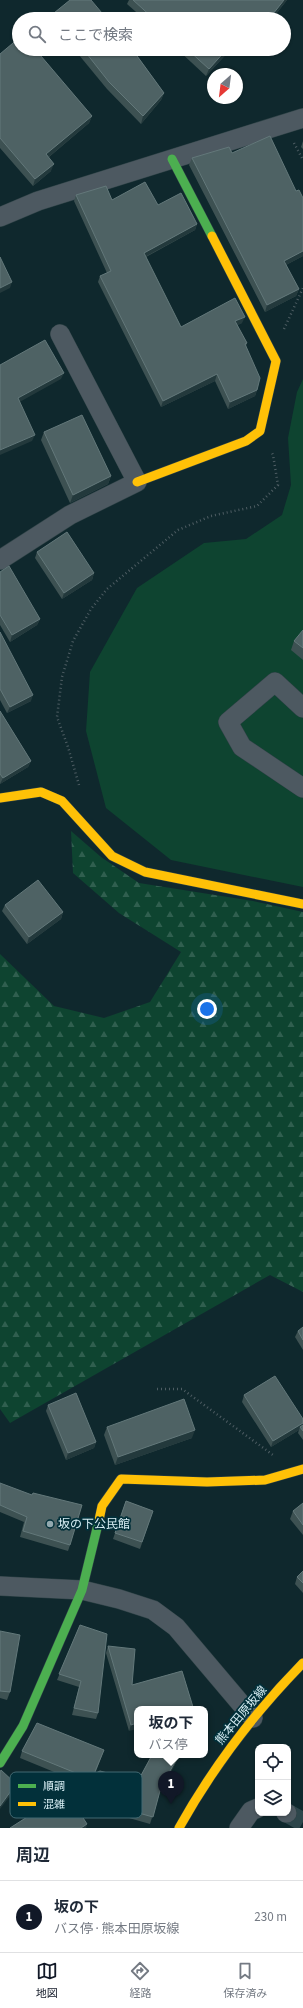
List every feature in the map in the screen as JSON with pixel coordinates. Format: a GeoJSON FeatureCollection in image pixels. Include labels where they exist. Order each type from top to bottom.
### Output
{"type":"FeatureCollection","features":[{"type":"Feature","properties":{"kind":"street"},"geometry":{"type":"LineString","coordinates":[[0,216],[38,200],[303,118]]}},
{"type":"Feature","properties":{"kind":"street"},"geometry":{"type":"LineString","coordinates":[[0,560],[70,515],[137,482],[246,441],[260,431],[276,361],[172,159]]}},
{"type":"Feature","properties":{"kind":"street"},"geometry":{"type":"LineString","coordinates":[[60,334],[137,482]]}},
{"type":"Feature","properties":{"kind":"street"},"geometry":{"type":"LineString","coordinates":[[303,708],[275,682],[228,722],[242,747],[303,788]]}},
{"type":"Feature","properties":{"kind":"street"},"geometry":{"type":"LineString","coordinates":[[0,798],[41,792],[62,801],[80,818],[112,856],[145,872],[303,904]]}},
{"type":"Feature","properties":{"kind":"street"},"geometry":{"type":"LineString","coordinates":[[0,1762],[9,1751],[23,1726],[82,1590],[102,1506],[121,1479],[206,1482],[265,1480],[299,1470]]}},
{"type":"Feature","properties":{"kind":"street"},"geometry":{"type":"LineString","coordinates":[[0,1586],[82,1590],[119,1599],[153,1610],[176,1627],[253,1718]]}},
{"type":"Feature","properties":{"kind":"street","name":"熊本田原坂線"},"geometry":{"type":"LineString","coordinates":[[179,1828],[224,1755],[253,1718],[303,1663]]}},
{"type":"Feature","properties":{"kind":"street"},"geometry":{"type":"LineString","coordinates":[[239,1828],[251,1811],[255,1809]]}},
{"type":"Feature","properties":{"kind":"path"},"geometry":{"type":"LineString","coordinates":[[276,361],[282,334],[303,288]]}},
{"type":"Feature","properties":{"kind":"path"},"geometry":{"type":"LineString","coordinates":[[80,818],[85,806],[68,747],[56,717],[62,676],[73,641],[91,609],[107,589],[178,530],[211,516],[257,506],[278,485],[273,455],[260,431]]}},
{"type":"Feature","properties":{"kind":"path"},"geometry":{"type":"LineString","coordinates":[[157,1389],[182,1389],[299,1470]]}},
{"type":"Feature","properties":{"kind":"green space"},"geometry":{"type":"Polygon","coordinates":[[[303,379],[303,887],[171,860],[106,808],[86,731],[90,672],[137,588],[204,543],[246,539],[282,515],[291,485],[288,438],[297,392],[303,379]]]}},
{"type":"Feature","properties":{"kind":"green space"},"geometry":{"type":"Polygon","coordinates":[[[71,831],[101,857],[139,883],[253,901],[303,912],[303,1292],[270,1275],[10,1423],[0,1409],[0,954],[54,1006],[104,1018],[150,1002],[181,952],[119,913],[73,873],[71,831]]]}},
{"type":"Feature","properties":{"kind":"building"},"geometry":{"type":"Polygon","coordinates":[[[70,0],[91,0],[101,12],[55,12],[70,0]]]}},
{"type":"Feature","properties":{"kind":"building"},"geometry":{"type":"Polygon","coordinates":[[[133,0],[284,0],[275,12],[146,12],[133,0]]]}},
{"type":"Feature","properties":{"kind":"building"},"geometry":{"type":"Polygon","coordinates":[[[12,44],[12,56],[41,56],[92,116],[46,154],[54,164],[35,179],[0,138],[0,54],[12,44]]]}},
{"type":"Feature","properties":{"kind":"building"},"geometry":{"type":"Polygon","coordinates":[[[89,56],[137,56],[164,93],[143,116],[109,82],[89,56]]]}},
{"type":"Feature","properties":{"kind":"building"},"geometry":{"type":"Polygon","coordinates":[[[195,56],[221,56],[210,68],[208,68],[195,56]]]}},
{"type":"Feature","properties":{"kind":"building"},"geometry":{"type":"Polygon","coordinates":[[[270,136],[296,191],[299,190],[303,198],[303,251],[284,261],[299,289],[267,305],[192,158],[229,147],[232,153],[270,136]]]}},
{"type":"Feature","properties":{"kind":"building"},"geometry":{"type":"Polygon","coordinates":[[[145,182],[158,205],[181,193],[197,224],[144,253],[181,327],[235,298],[245,317],[235,321],[247,343],[245,344],[260,378],[257,390],[230,402],[217,374],[163,401],[100,276],[111,271],[76,195],[106,186],[112,200],[145,182]]]}},
{"type":"Feature","properties":{"kind":"building"},"geometry":{"type":"Polygon","coordinates":[[[0,257],[12,282],[0,288],[0,257]]]}},
{"type":"Feature","properties":{"kind":"building"},"geometry":{"type":"Polygon","coordinates":[[[45,340],[64,373],[18,398],[35,435],[0,450],[0,365],[45,340]]]}},
{"type":"Feature","properties":{"kind":"building"},"geometry":{"type":"Polygon","coordinates":[[[82,415],[111,476],[73,495],[44,432],[82,415]]]}},
{"type":"Feature","properties":{"kind":"building"},"geometry":{"type":"Polygon","coordinates":[[[67,532],[94,573],[64,593],[37,552],[67,532]]]}},
{"type":"Feature","properties":{"kind":"building"},"geometry":{"type":"Polygon","coordinates":[[[9,566],[40,619],[12,635],[0,615],[0,572],[9,566]]]}},
{"type":"Feature","properties":{"kind":"building"},"geometry":{"type":"Polygon","coordinates":[[[303,630],[303,648],[294,641],[303,630]]]}},
{"type":"Feature","properties":{"kind":"building"},"geometry":{"type":"Polygon","coordinates":[[[0,632],[33,695],[10,707],[0,689],[0,632]]]}},
{"type":"Feature","properties":{"kind":"building"},"geometry":{"type":"Polygon","coordinates":[[[0,711],[31,761],[3,778],[0,774],[0,711]]]}},
{"type":"Feature","properties":{"kind":"building"},"geometry":{"type":"Polygon","coordinates":[[[38,880],[63,912],[29,937],[5,905],[38,880]]]}},
{"type":"Feature","properties":{"kind":"building"},"geometry":{"type":"Polygon","coordinates":[[[303,1327],[303,1340],[298,1331],[303,1327]]]}},
{"type":"Feature","properties":{"kind":"building"},"geometry":{"type":"Polygon","coordinates":[[[275,1376],[303,1419],[303,1423],[273,1441],[244,1395],[275,1376]]]}},
{"type":"Feature","properties":{"kind":"building"},"geometry":{"type":"Polygon","coordinates":[[[76,1393],[96,1442],[68,1453],[48,1405],[76,1393]]]}},
{"type":"Feature","properties":{"kind":"building"},"geometry":{"type":"Polygon","coordinates":[[[184,1399],[195,1430],[118,1457],[107,1427],[184,1399]]]}},
{"type":"Feature","properties":{"kind":"building","name":"坂の下公民館"},"geometry":{"type":"Polygon","coordinates":[[[0,1483],[32,1495],[33,1493],[82,1505],[70,1545],[23,1531],[27,1517],[0,1505],[0,1483]]]}},
{"type":"Feature","properties":{"kind":"building"},"geometry":{"type":"Polygon","coordinates":[[[126,1501],[153,1511],[142,1542],[115,1533],[126,1501]]]}},
{"type":"Feature","properties":{"kind":"building"},"geometry":{"type":"Polygon","coordinates":[[[303,1503],[303,1525],[293,1511],[303,1503]]]}},
{"type":"Feature","properties":{"kind":"building"},"geometry":{"type":"Polygon","coordinates":[[[303,1571],[303,1583],[297,1577],[303,1571]]]}},
{"type":"Feature","properties":{"kind":"building"},"geometry":{"type":"Polygon","coordinates":[[[80,1625],[107,1634],[98,1713],[74,1708],[81,1681],[59,1674],[80,1625]]]}},
{"type":"Feature","properties":{"kind":"building"},"geometry":{"type":"Polygon","coordinates":[[[0,1631],[20,1635],[10,1692],[0,1691],[0,1631]]]}},
{"type":"Feature","properties":{"kind":"building"},"geometry":{"type":"Polygon","coordinates":[[[108,1646],[135,1649],[132,1685],[182,1671],[193,1706],[134,1706],[134,1724],[131,1725],[108,1646]]]}},
{"type":"Feature","properties":{"kind":"building"},"geometry":{"type":"Polygon","coordinates":[[[37,1723],[104,1750],[95,1772],[73,1772],[22,1751],[37,1723]]]}},
{"type":"Feature","properties":{"kind":"building"},"geometry":{"type":"Polygon","coordinates":[[[150,1758],[177,1758],[161,1787],[153,1817],[142,1814],[142,1774],[150,1758]]]}},
{"type":"Feature","properties":{"kind":"building"},"geometry":{"type":"Polygon","coordinates":[[[1,1770],[10,1778],[10,1792],[0,1806],[1,1770]]]}},
{"type":"Feature","properties":{"kind":"building"},"geometry":{"type":"Polygon","coordinates":[[[26,1818],[83,1818],[87,1824],[81,1828],[10,1828],[26,1818]]]}},
{"type":"Feature","properties":{"kind":"tunnel"},"geometry":{"type":"LineString","coordinates":[[291,1815],[303,1822]]}},
{"type":"Feature","properties":{"kind":"traffic: fast"},"geometry":{"type":"LineString","coordinates":[[172,159],[212,236]]}},
{"type":"Feature","properties":{"kind":"traffic: fast"},"geometry":{"type":"LineString","coordinates":[[0,1763],[23,1726],[82,1590],[99,1520]]}},
{"type":"Feature","properties":{"kind":"traffic: slow"},"geometry":{"type":"LineString","coordinates":[[137,482],[246,441],[260,431],[276,361],[212,236]]}},
{"type":"Feature","properties":{"kind":"traffic: slow"},"geometry":{"type":"LineString","coordinates":[[0,798],[41,792],[62,801],[112,856],[145,872],[303,904]]}},
{"type":"Feature","properties":{"kind":"traffic: slow"},"geometry":{"type":"LineString","coordinates":[[99,1520],[102,1506],[121,1479],[207,1482],[265,1480],[303,1469]]}},
{"type":"Feature","properties":{"kind":"traffic: slow"},"geometry":{"type":"LineString","coordinates":[[179,1828],[192,1805],[235,1741],[268,1701],[303,1663]]}},
{"type":"Feature","properties":{"kind":"place","name":"坂の下公民館"},"geometry":{"type":"Point","coordinates":[50,1524]}},
{"type":"Feature","properties":{"kind":"place","name":"坂の下"},"geometry":{"type":"Point","coordinates":[171,1804]}}]}
